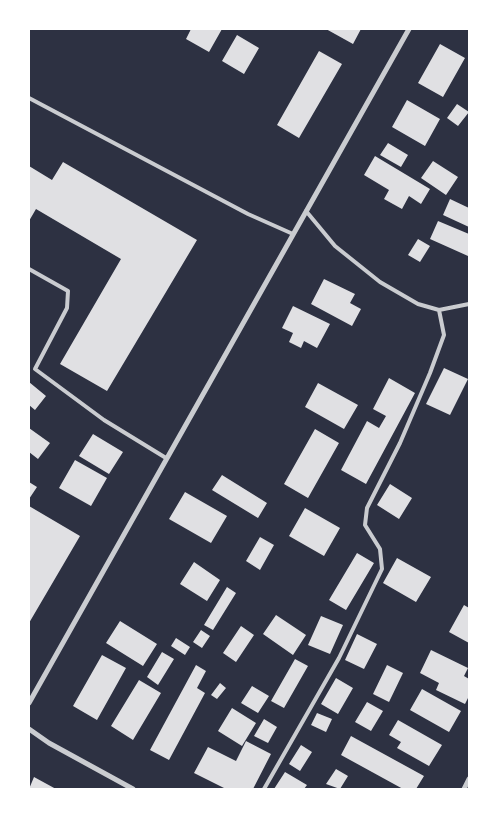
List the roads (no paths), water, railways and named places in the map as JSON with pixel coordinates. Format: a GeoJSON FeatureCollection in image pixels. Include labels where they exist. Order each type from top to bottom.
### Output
{"type":"FeatureCollection","features":[{"type":"Feature","properties":{"kind":"street"},"geometry":{"type":"LineString","coordinates":[[29,703],[409,29]]}},
{"type":"Feature","properties":{"kind":"street"},"geometry":{"type":"LineString","coordinates":[[29,728],[49,743],[133,789]]}},
{"type":"Feature","properties":{"kind":"street"},"geometry":{"type":"LineString","coordinates":[[464,789],[469,779]]}},
{"type":"Feature","properties":{"kind":"lane"},"geometry":{"type":"LineString","coordinates":[[29,98],[248,214],[293,234]]}},
{"type":"Feature","properties":{"kind":"lane"},"geometry":{"type":"LineString","coordinates":[[306,211],[335,246],[380,282],[418,304],[439,310],[469,304]]}},
{"type":"Feature","properties":{"kind":"lane"},"geometry":{"type":"LineString","coordinates":[[29,269],[68,291],[66,308],[35,369],[104,420],[166,458]]}},
{"type":"Feature","properties":{"kind":"lane"},"geometry":{"type":"LineString","coordinates":[[264,789],[339,658],[382,569],[380,549],[365,525],[367,508],[400,443],[433,366],[444,335],[439,310]]}}]}
